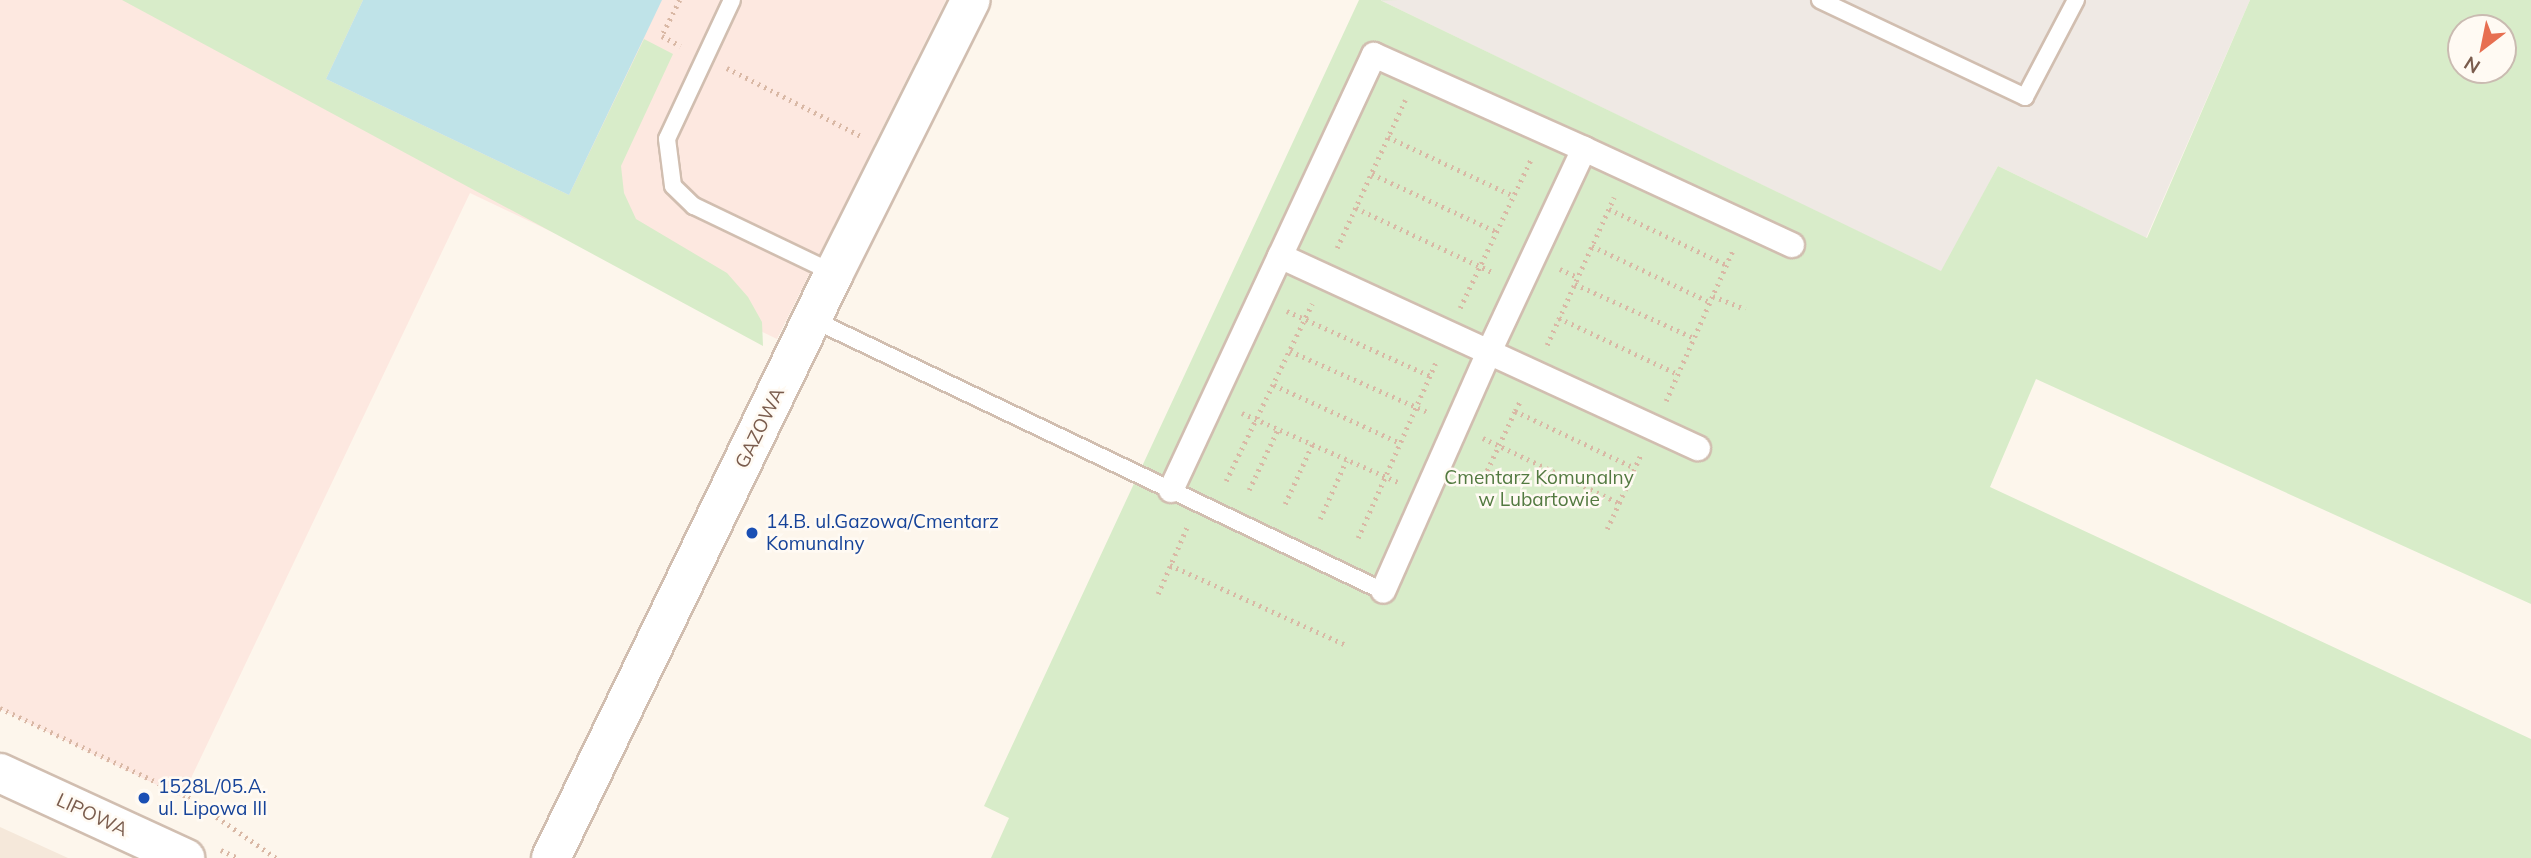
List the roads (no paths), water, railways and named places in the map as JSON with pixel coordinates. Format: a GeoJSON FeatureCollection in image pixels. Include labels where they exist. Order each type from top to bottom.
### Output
{"type":"FeatureCollection","features":[{"type":"Feature","properties":{"kind":"street","name":"GAZOWA"},"geometry":{"type":"LineString","coordinates":[[551,858],[834,273],[971,0]]}},
{"type":"Feature","properties":{"kind":"street"},"geometry":{"type":"LineString","coordinates":[[1171,490],[1374,55],[1793,245]]}},
{"type":"Feature","properties":{"kind":"street"},"geometry":{"type":"LineString","coordinates":[[1382,591],[1584,149]]}},
{"type":"Feature","properties":{"kind":"street"},"geometry":{"type":"LineString","coordinates":[[1280,256],[1698,448]]}},
{"type":"Feature","properties":{"kind":"street","name":"LIPOWA"},"geometry":{"type":"LineString","coordinates":[[0,773],[185,858]]}},
{"type":"Feature","properties":{"kind":"lane"},"geometry":{"type":"LineString","coordinates":[[732,0],[667,139],[673,186],[694,206],[834,273]]}},
{"type":"Feature","properties":{"kind":"lane"},"geometry":{"type":"LineString","coordinates":[[1820,0],[2025,97],[2076,0]]}},
{"type":"Feature","properties":{"kind":"lane"},"geometry":{"type":"LineString","coordinates":[[812,319],[1382,591]]}},
{"type":"Feature","properties":{"kind":"water"},"geometry":{"type":"Polygon","coordinates":[[[363,0],[662,0],[569,195],[326,79],[363,0]]]}},
{"type":"Feature","properties":{"kind":"place","name":"14.B. ul.Gazowa/Cmentarz Komunalny"},"geometry":{"type":"Point","coordinates":[752,533]}},
{"type":"Feature","properties":{"kind":"place","name":"1528L/05.A. ul. Lipowa III"},"geometry":{"type":"Point","coordinates":[144,798]}},
{"type":"Feature","properties":{"kind":"park label","name":"Cmentarz Komunalny w Lubartowie"},"geometry":{"type":"Point","coordinates":[1539,489]}}]}
